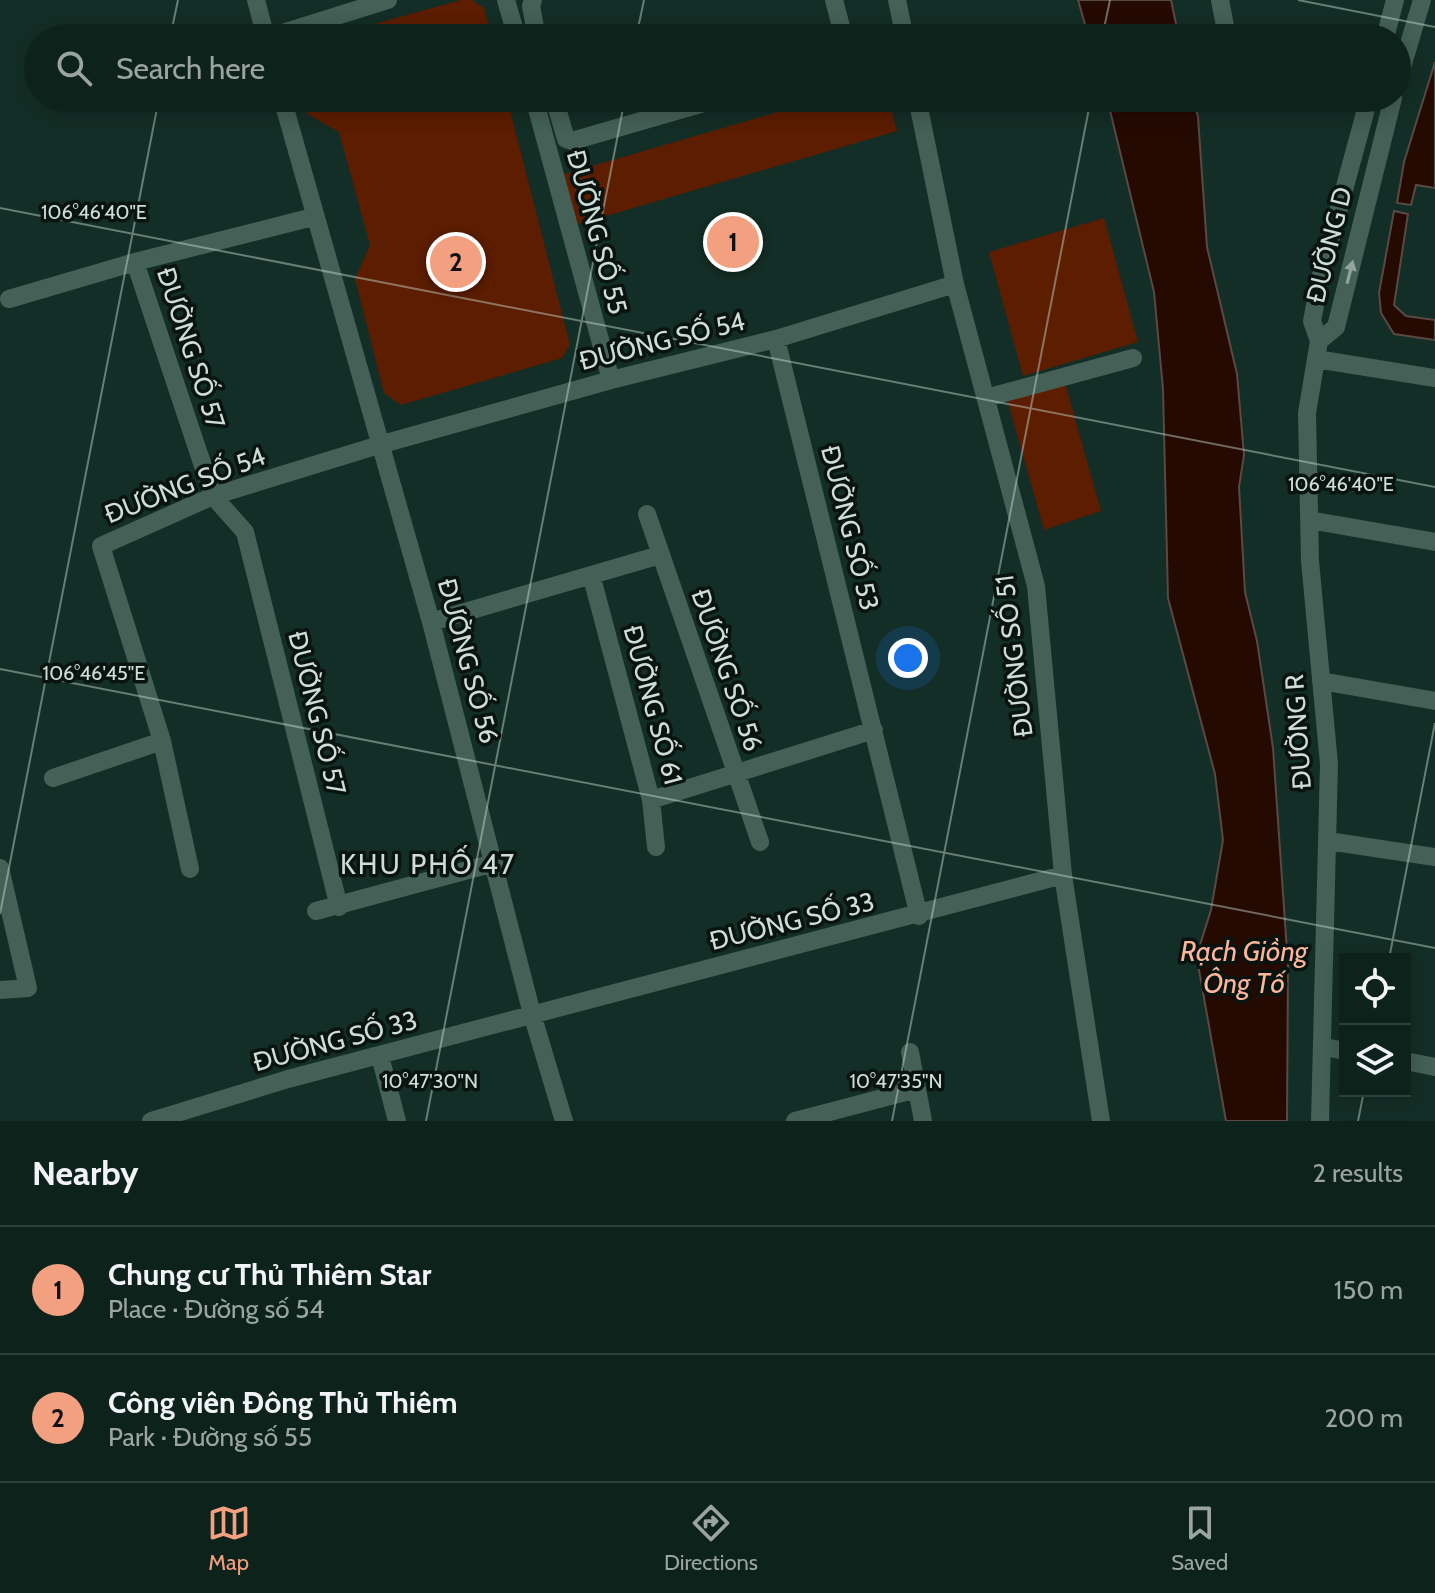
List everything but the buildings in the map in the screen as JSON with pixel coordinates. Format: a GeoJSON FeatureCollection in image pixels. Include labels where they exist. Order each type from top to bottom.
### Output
{"type":"FeatureCollection","features":[{"type":"Feature","properties":{"kind":"street"},"geometry":{"type":"LineString","coordinates":[[256,0],[262,24]]}},
{"type":"Feature","properties":{"kind":"street"},"geometry":{"type":"LineString","coordinates":[[311,24],[388,0]]}},
{"type":"Feature","properties":{"kind":"street"},"geometry":{"type":"LineString","coordinates":[[506,0],[513,24]]}},
{"type":"Feature","properties":{"kind":"street"},"geometry":{"type":"LineString","coordinates":[[533,0],[534,24]]}},
{"type":"Feature","properties":{"kind":"street"},"geometry":{"type":"LineString","coordinates":[[834,0],[840,24]]}},
{"type":"Feature","properties":{"kind":"street"},"geometry":{"type":"LineString","coordinates":[[897,0],[902,24]]}},
{"type":"Feature","properties":{"kind":"street"},"geometry":{"type":"LineString","coordinates":[[1220,0],[1225,24]]}},
{"type":"Feature","properties":{"kind":"street"},"geometry":{"type":"LineString","coordinates":[[1389,24],[1395,0]]}},
{"type":"Feature","properties":{"kind":"street"},"geometry":{"type":"LineString","coordinates":[[1411,37],[1422,0]]}},
{"type":"Feature","properties":{"kind":"street","name":"ĐƯỜNG SỐ 56"},"geometry":{"type":"LineString","coordinates":[[286,112],[313,217],[431,622],[532,1014],[564,1121]]}},
{"type":"Feature","properties":{"kind":"street","name":"ĐƯỜNG SỐ 55"},"geometry":{"type":"LineString","coordinates":[[538,112],[611,380]]}},
{"type":"Feature","properties":{"kind":"street"},"geometry":{"type":"LineString","coordinates":[[558,112],[566,139],[572,141],[672,112]]}},
{"type":"Feature","properties":{"kind":"street","name":"ĐƯỜNG SỐ 51"},"geometry":{"type":"LineString","coordinates":[[920,112],[955,284],[1036,586],[1063,875],[1101,1121]]}},
{"type":"Feature","properties":{"kind":"street","name":"ĐƯỜNG D"},"geometry":{"type":"LineString","coordinates":[[1318,350],[1312,321],[1321,275],[1365,112]]}},
{"type":"Feature","properties":{"kind":"street","name":"ĐƯỜNG D"},"geometry":{"type":"LineString","coordinates":[[1318,350],[1336,327],[1390,112]]}},
{"type":"Feature","properties":{"kind":"street"},"geometry":{"type":"LineString","coordinates":[[9,299],[135,262],[313,217]]}},
{"type":"Feature","properties":{"kind":"street","name":"ĐƯỜNG SỐ 57"},"geometry":{"type":"LineString","coordinates":[[135,262],[213,496],[245,532],[339,907]]}},
{"type":"Feature","properties":{"kind":"street","name":"ĐƯỜNG SỐ 54"},"geometry":{"type":"LineString","coordinates":[[190,869],[162,741],[101,546],[213,496],[379,445],[611,380],[776,339],[955,284]]}},
{"type":"Feature","properties":{"kind":"street","name":"ĐƯỜNG SỐ 53"},"geometry":{"type":"LineString","coordinates":[[776,339],[919,916]]}},
{"type":"Feature","properties":{"kind":"street"},"geometry":{"type":"LineString","coordinates":[[1318,350],[1435,378]]}},
{"type":"Feature","properties":{"kind":"street","name":"ĐƯỜNG R"},"geometry":{"type":"LineString","coordinates":[[1318,350],[1307,413],[1309,520],[1329,764],[1325,1047],[1320,1121]]}},
{"type":"Feature","properties":{"kind":"street"},"geometry":{"type":"LineString","coordinates":[[986,398],[1133,358]]}},
{"type":"Feature","properties":{"kind":"street","name":"ĐƯỜNG SỐ 56"},"geometry":{"type":"LineString","coordinates":[[647,514],[760,842]]}},
{"type":"Feature","properties":{"kind":"street"},"geometry":{"type":"LineString","coordinates":[[1309,520],[1435,542]]}},
{"type":"Feature","properties":{"kind":"street"},"geometry":{"type":"LineString","coordinates":[[431,622],[592,578],[660,555]]}},
{"type":"Feature","properties":{"kind":"street","name":"ĐƯỜNG SỐ 61"},"geometry":{"type":"LineString","coordinates":[[592,578],[651,800],[656,847]]}},
{"type":"Feature","properties":{"kind":"street"},"geometry":{"type":"LineString","coordinates":[[1321,681],[1435,701]]}},
{"type":"Feature","properties":{"kind":"street"},"geometry":{"type":"LineString","coordinates":[[651,800],[874,730]]}},
{"type":"Feature","properties":{"kind":"street"},"geometry":{"type":"LineString","coordinates":[[53,778],[162,741]]}},
{"type":"Feature","properties":{"kind":"street"},"geometry":{"type":"LineString","coordinates":[[1328,841],[1435,857]]}},
{"type":"Feature","properties":{"kind":"street"},"geometry":{"type":"LineString","coordinates":[[316,911],[494,863]]}},
{"type":"Feature","properties":{"kind":"street"},"geometry":{"type":"LineString","coordinates":[[0,868],[28,988],[0,990]]}},
{"type":"Feature","properties":{"kind":"street","name":"ĐƯỜNG SỐ 33"},"geometry":{"type":"LineString","coordinates":[[151,1121],[288,1079],[919,916],[1063,875]]}},
{"type":"Feature","properties":{"kind":"street"},"geometry":{"type":"LineString","coordinates":[[1325,1047],[1339,1050]]}},
{"type":"Feature","properties":{"kind":"street"},"geometry":{"type":"LineString","coordinates":[[910,1052],[923,1121]]}},
{"type":"Feature","properties":{"kind":"street"},"geometry":{"type":"LineString","coordinates":[[380,1056],[397,1121]]}},
{"type":"Feature","properties":{"kind":"street"},"geometry":{"type":"LineString","coordinates":[[1411,1062],[1435,1067]]}},
{"type":"Feature","properties":{"kind":"street"},"geometry":{"type":"LineString","coordinates":[[795,1121],[917,1089]]}},
{"type":"Feature","properties":{"kind":"shaded area"},"geometry":{"type":"Polygon","coordinates":[[[461,0],[472,0],[484,8],[488,24],[374,24],[461,0]]]}},
{"type":"Feature","properties":{"kind":"shaded area"},"geometry":{"type":"Polygon","coordinates":[[[511,112],[570,345],[562,358],[401,405],[384,393],[355,279],[370,245],[339,132],[307,114],[511,112]]]}},
{"type":"Feature","properties":{"kind":"shaded area"},"geometry":{"type":"Polygon","coordinates":[[[778,112],[892,112],[897,131],[575,225],[561,175],[778,112]]]}},
{"type":"Feature","properties":{"kind":"shaded area"},"geometry":{"type":"Polygon","coordinates":[[[1104,218],[1138,342],[1023,376],[989,252],[1104,218]]]}},
{"type":"Feature","properties":{"kind":"shaded area"},"geometry":{"type":"Polygon","coordinates":[[[1065,383],[1101,511],[1044,530],[1007,399],[1065,383]]]}},
{"type":"Feature","properties":{"kind":"water"},"geometry":{"type":"Polygon","coordinates":[[[1078,0],[1171,0],[1176,24],[1085,24],[1078,0]]]}},
{"type":"Feature","properties":{"kind":"water"},"geometry":{"type":"Polygon","coordinates":[[[1435,62],[1435,188],[1416,185],[1411,205],[1397,203],[1404,162],[1435,62]]]}},
{"type":"Feature","properties":{"kind":"water","name":"Rạch Giồng Ông Tố"},"geometry":{"type":"Polygon","coordinates":[[[1110,112],[1197,112],[1198,117],[1207,247],[1237,374],[1244,455],[1239,487],[1245,592],[1257,641],[1273,748],[1288,966],[1287,1121],[1226,1121],[1199,970],[1200,945],[1211,910],[1223,840],[1215,774],[1168,598],[1163,389],[1154,292],[1110,112]]]}},
{"type":"Feature","properties":{"kind":"water"},"geometry":{"type":"Polygon","coordinates":[[[1394,211],[1408,214],[1394,305],[1406,316],[1435,320],[1435,340],[1394,334],[1381,313],[1379,293],[1394,211]]]}},
{"type":"Feature","properties":{"kind":"place","name":"Chung cư Thủ Thiêm Star"},"geometry":{"type":"Point","coordinates":[733,242]}},
{"type":"Feature","properties":{"kind":"place","name":"Công viên Đông Thủ Thiêm"},"geometry":{"type":"Point","coordinates":[456,262]}},
{"type":"Feature","properties":{"kind":"district","name":"KHU PHỐ 47"},"geometry":{"type":"Point","coordinates":[428,864]}}]}
